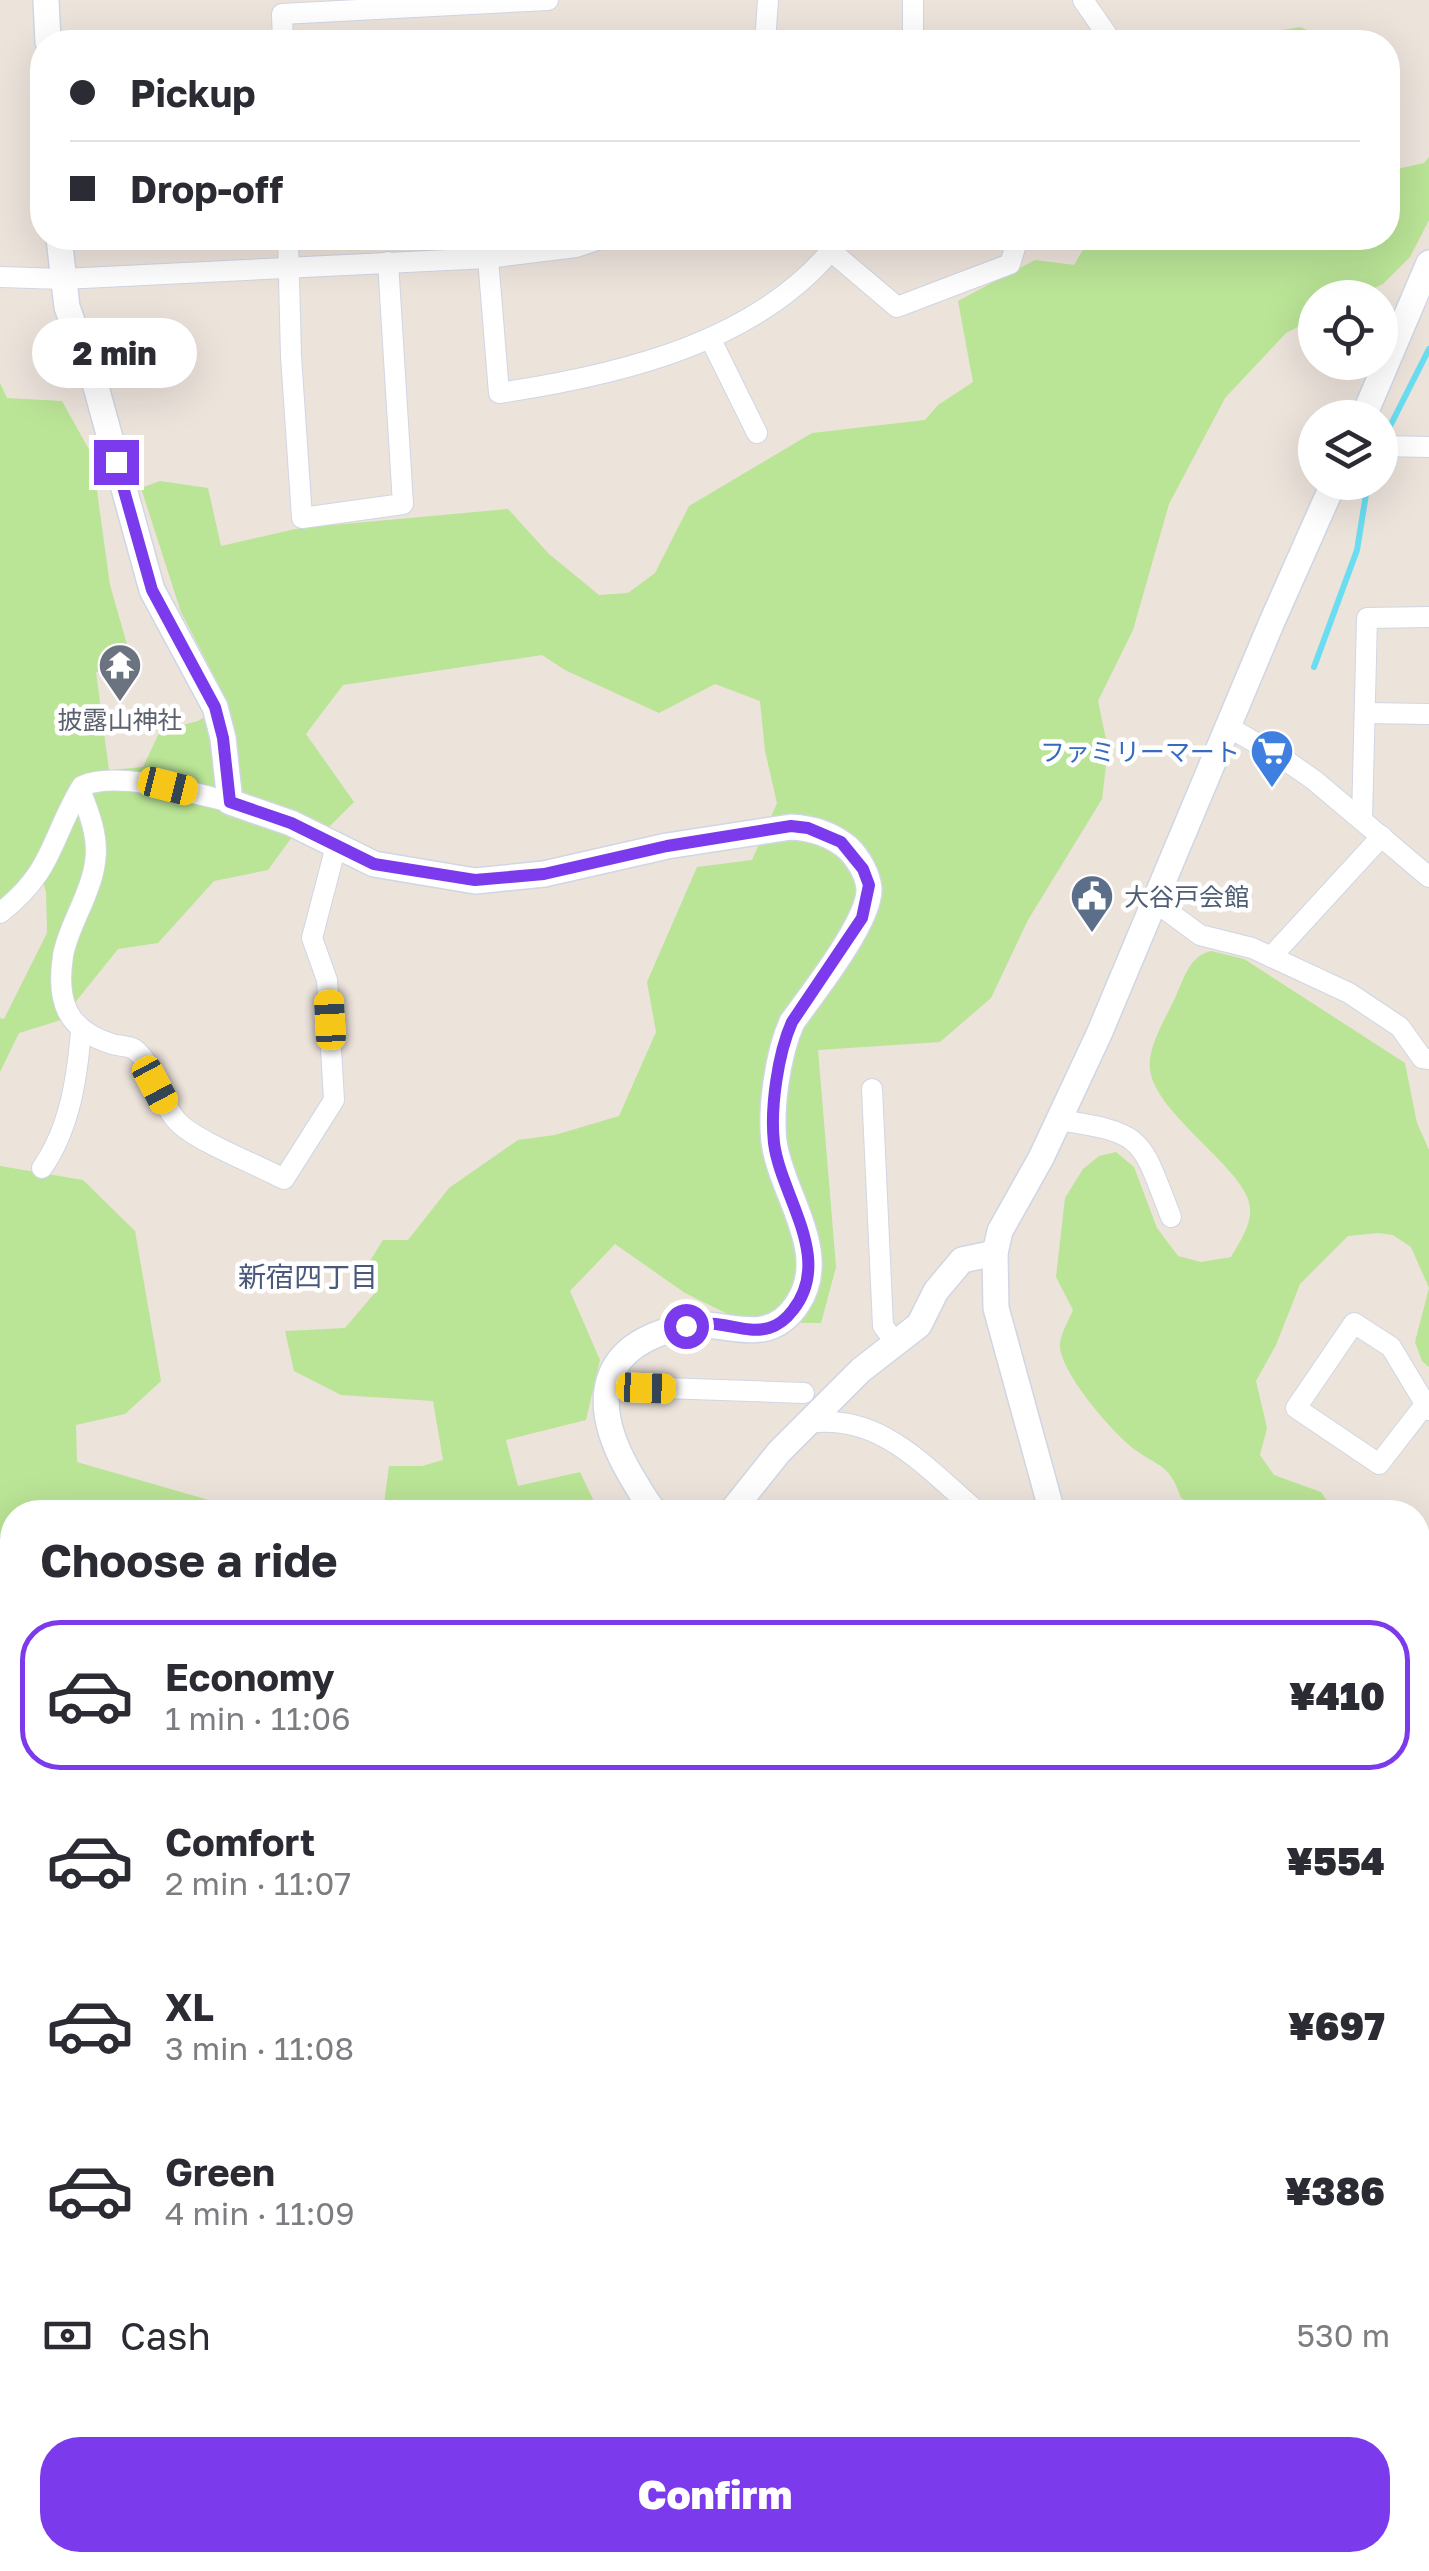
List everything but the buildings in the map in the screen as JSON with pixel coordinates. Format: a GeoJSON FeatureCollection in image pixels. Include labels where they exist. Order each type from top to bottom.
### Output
{"type":"FeatureCollection","features":[{"type":"Feature","properties":{"kind":"street"},"geometry":{"type":"LineString","coordinates":[[46,0],[47,30]]}},
{"type":"Feature","properties":{"kind":"street"},"geometry":{"type":"LineString","coordinates":[[283,30],[282,14],[548,0]]}},
{"type":"Feature","properties":{"kind":"street"},"geometry":{"type":"LineString","coordinates":[[766,30],[768,0]]}},
{"type":"Feature","properties":{"kind":"street"},"geometry":{"type":"LineString","coordinates":[[913,0],[913,30]]}},
{"type":"Feature","properties":{"kind":"street"},"geometry":{"type":"LineString","coordinates":[[1082,0],[1103,30]]}},
{"type":"Feature","properties":{"kind":"street"},"geometry":{"type":"LineString","coordinates":[[60,250],[67,307],[96,387],[152,590],[215,707],[223,738],[230,802]]}},
{"type":"Feature","properties":{"kind":"street"},"geometry":{"type":"LineString","coordinates":[[288,250],[302,518],[402,504],[388,262]]}},
{"type":"Feature","properties":{"kind":"street"},"geometry":{"type":"LineString","coordinates":[[0,277],[63,279],[488,258],[552,250]]}},
{"type":"Feature","properties":{"kind":"street"},"geometry":{"type":"LineString","coordinates":[[488,258],[499,393],[576,382],[710,338],[784,296],[830,250]]}},
{"type":"Feature","properties":{"kind":"street"},"geometry":{"type":"LineString","coordinates":[[842,250],[897,307],[1010,264],[1014,250]]}},
{"type":"Feature","properties":{"kind":"street"},"geometry":{"type":"LineString","coordinates":[[1372,400],[1420,303],[1429,263]]}},
{"type":"Feature","properties":{"kind":"street"},"geometry":{"type":"LineString","coordinates":[[710,338],[757,433]]}},
{"type":"Feature","properties":{"kind":"street"},"geometry":{"type":"LineString","coordinates":[[1398,446],[1429,447]]}},
{"type":"Feature","properties":{"kind":"street"},"geometry":{"type":"LineString","coordinates":[[1049,1500],[996,1308],[995,1254],[1000,1231],[1059,1120],[1326,500]]}},
{"type":"Feature","properties":{"kind":"street"},"geometry":{"type":"LineString","coordinates":[[1362,819],[1367,618],[1429,617]]}},
{"type":"Feature","properties":{"kind":"street"},"geometry":{"type":"LineString","coordinates":[[1365,713],[1429,714]]}},
{"type":"Feature","properties":{"kind":"street"},"geometry":{"type":"LineString","coordinates":[[1230,728],[1282,757],[1429,877]]}},
{"type":"Feature","properties":{"kind":"street"},"geometry":{"type":"LineString","coordinates":[[0,912],[24,894],[45,866],[80,790],[93,782],[153,784],[230,802],[271,814],[363,860],[440,876],[492,880],[544,874],[667,846],[791,826],[808,828],[841,842],[863,869],[869,885],[862,918],[792,1022],[785,1039],[774,1140],[809,1260],[808,1280],[799,1302],[774,1326],[760,1330],[712,1324],[686,1326],[642,1342],[625,1351],[616,1363],[607,1386],[605,1416],[610,1434],[648,1500]]}},
{"type":"Feature","properties":{"kind":"street"},"geometry":{"type":"LineString","coordinates":[[80,790],[93,830],[96,865],[94,880],[63,951],[62,993],[68,1014],[81,1030],[132,1048],[148,1068],[166,1106],[186,1128],[284,1179],[334,1100],[328,980],[312,938],[336,846]]}},
{"type":"Feature","properties":{"kind":"street"},"geometry":{"type":"LineString","coordinates":[[1272,957],[1382,836]]}},
{"type":"Feature","properties":{"kind":"street"},"geometry":{"type":"LineString","coordinates":[[1154,902],[1200,936],[1224,939],[1272,957],[1349,992],[1400,1027],[1422,1058],[1429,1059]]}},
{"type":"Feature","properties":{"kind":"street"},"geometry":{"type":"LineString","coordinates":[[42,1168],[53,1152],[78,1076],[81,1030]]}},
{"type":"Feature","properties":{"kind":"street"},"geometry":{"type":"LineString","coordinates":[[872,1089],[883,1326],[896,1343]]}},
{"type":"Feature","properties":{"kind":"street"},"geometry":{"type":"LineString","coordinates":[[1059,1120],[1108,1128],[1137,1142],[1148,1158],[1170,1217]]}},
{"type":"Feature","properties":{"kind":"street"},"geometry":{"type":"LineString","coordinates":[[741,1500],[780,1452],[861,1370],[919,1324],[936,1291],[962,1260],[995,1254]]}},
{"type":"Feature","properties":{"kind":"street"},"geometry":{"type":"LineString","coordinates":[[1354,1323],[1391,1347],[1426,1408],[1379,1464],[1296,1408],[1354,1323]]}},
{"type":"Feature","properties":{"kind":"street"},"geometry":{"type":"LineString","coordinates":[[607,1386],[804,1392]]}},
{"type":"Feature","properties":{"kind":"street"},"geometry":{"type":"LineString","coordinates":[[809,1424],[830,1420],[864,1426],[900,1445],[964,1500]]}},
{"type":"Feature","properties":{"kind":"green space"},"geometry":{"type":"Polygon","coordinates":[[[1429,157],[1429,220],[1410,257],[1387,280],[1298,280],[1298,327],[1286,333],[1225,398],[1169,504],[1133,630],[1098,701],[1108,749],[1102,799],[1028,920],[991,998],[940,1042],[818,1050],[836,1267],[821,1323],[744,1322],[685,1293],[615,1244],[570,1291],[600,1360],[586,1420],[506,1440],[518,1486],[580,1472],[593,1500],[385,1500],[389,1466],[422,1466],[443,1460],[433,1401],[341,1395],[294,1371],[285,1331],[345,1328],[374,1294],[368,1264],[383,1240],[408,1240],[449,1188],[518,1140],[555,1135],[619,1116],[656,1032],[647,982],[697,867],[752,860],[777,803],[765,751],[760,701],[715,684],[659,713],[565,670],[542,655],[343,685],[306,734],[354,802],[330,826],[292,837],[268,870],[214,881],[158,943],[118,949],[61,1020],[19,1033],[0,1072],[0,1018],[4,1019],[47,933],[46,892],[36,857],[25,880],[0,900],[0,383],[7,398],[62,401],[92,455],[110,585],[134,669],[96,672],[109,770],[143,767],[160,731],[198,721],[228,703],[181,612],[141,488],[160,481],[208,488],[221,546],[300,528],[508,509],[549,554],[599,595],[628,593],[655,573],[689,506],[812,433],[925,420],[938,405],[973,382],[958,301],[1035,260],[1074,265],[1083,250],[1400,250],[1400,168],[1424,163],[1429,157]]]}},
{"type":"Feature","properties":{"kind":"green space"},"geometry":{"type":"Polygon","coordinates":[[[1211,951],[1244,959],[1405,1063],[1417,1123],[1429,1150],[1429,1288],[1411,1247],[1393,1235],[1348,1236],[1300,1284],[1276,1345],[1256,1381],[1267,1428],[1260,1455],[1274,1475],[1321,1492],[1327,1500],[1181,1498],[1168,1472],[1134,1449],[1101,1416],[1069,1372],[1060,1347],[1073,1310],[1056,1277],[1065,1198],[1083,1169],[1099,1156],[1116,1152],[1134,1167],[1157,1228],[1178,1256],[1201,1262],[1231,1257],[1247,1227],[1250,1207],[1245,1192],[1168,1105],[1150,1070],[1154,1042],[1192,963],[1211,951]]]}},
{"type":"Feature","properties":{"kind":"green space"},"geometry":{"type":"Polygon","coordinates":[[[0,1166],[83,1180],[135,1231],[161,1381],[125,1414],[76,1425],[77,1462],[209,1500],[0,1500],[0,1166]]]}},
{"type":"Feature","properties":{"kind":"green space"},"geometry":{"type":"Polygon","coordinates":[[[1429,1288],[1429,1367],[1422,1361],[1415,1342],[1429,1288]]]}},
{"type":"Feature","properties":{"kind":"waterway"},"geometry":{"type":"LineString","coordinates":[[1398,410],[1429,349]]}},
{"type":"Feature","properties":{"kind":"waterway"},"geometry":{"type":"LineString","coordinates":[[1314,667],[1357,550],[1365,500]]}},
{"type":"Feature","properties":{"kind":"place","name":"披露山神社"},"geometry":{"type":"Point","coordinates":[120,703]}},
{"type":"Feature","properties":{"kind":"place","name":"ファミリーマート"},"geometry":{"type":"Point","coordinates":[1272,789]}},
{"type":"Feature","properties":{"kind":"place","name":"大谷戸会館"},"geometry":{"type":"Point","coordinates":[1092,934]}},
{"type":"Feature","properties":{"kind":"district","name":"新宿四丁目"},"geometry":{"type":"Point","coordinates":[308,1276]}},
{"type":"Feature","properties":{"kind":"route"},"geometry":{"type":"LineString","coordinates":[[116,462],[152,590],[215,707],[223,738],[230,802],[271,814],[374,864],[475,880],[544,874],[667,846],[791,826],[826,834],[854,854],[869,885],[868,902],[862,918],[792,1022],[780,1064],[773,1128],[776,1153],[803,1231],[809,1260],[808,1280],[799,1302],[774,1326],[760,1330],[712,1324],[686,1326]]}}]}
